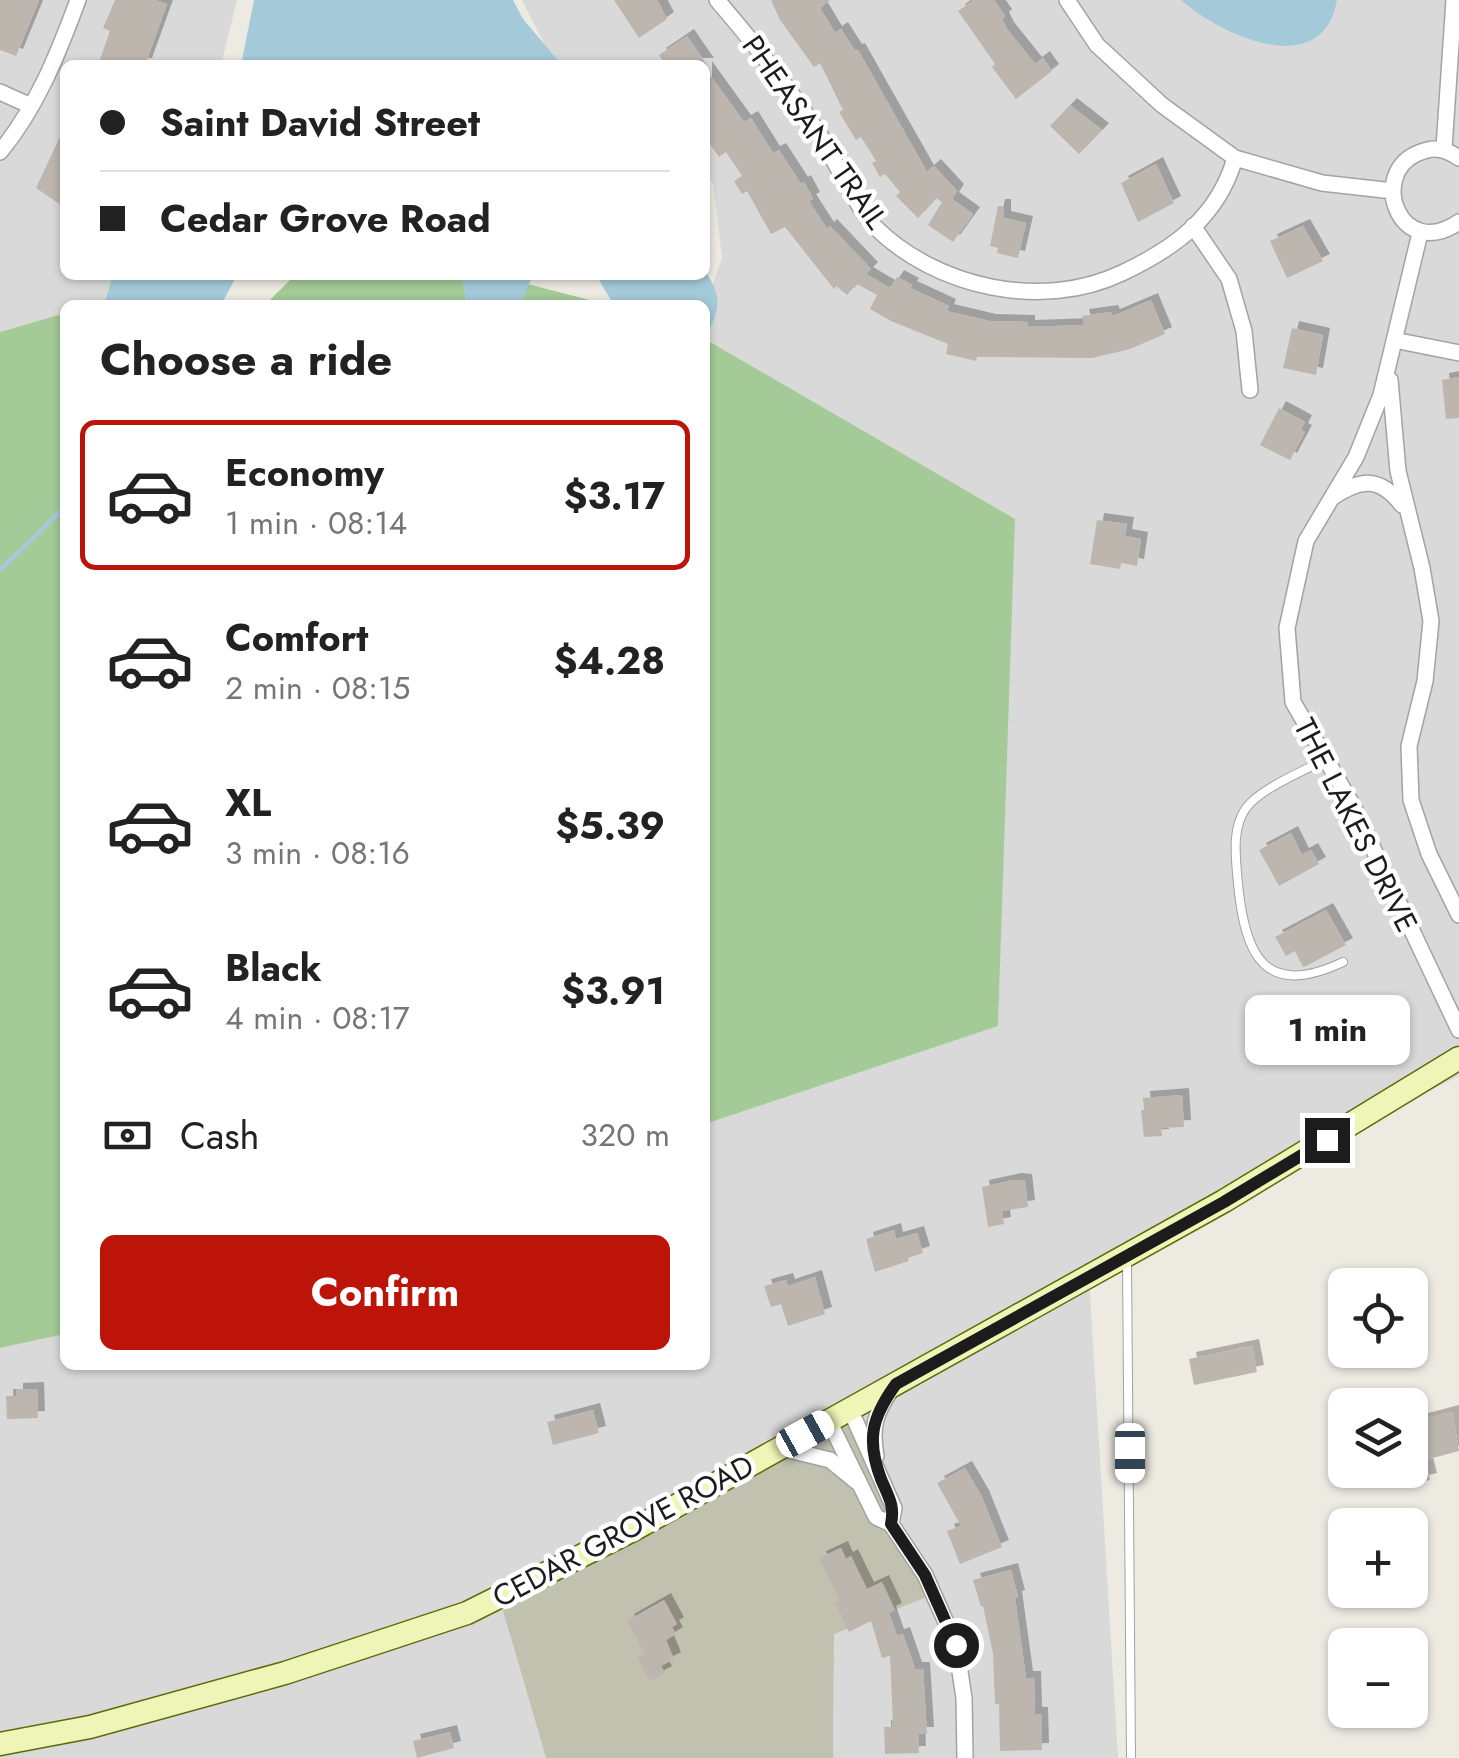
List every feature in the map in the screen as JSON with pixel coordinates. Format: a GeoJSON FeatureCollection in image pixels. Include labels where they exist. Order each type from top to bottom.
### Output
{"type":"FeatureCollection","features":[{"type":"Feature","properties":{"kind":"main road","name":"CEDAR GROVE ROAD"},"geometry":{"type":"LineString","coordinates":[[0,1744],[90,1727],[286,1673],[467,1612],[632,1530],[1224,1202],[1459,1058]]}},
{"type":"Feature","properties":{"kind":"street"},"geometry":{"type":"LineString","coordinates":[[0,152],[18,130],[54,63],[78,0]]}},
{"type":"Feature","properties":{"kind":"street","name":"PHEASANT TRAIL"},"geometry":{"type":"LineString","coordinates":[[718,0],[768,60],[873,224],[914,256],[978,286],[1046,292],[1101,283],[1163,253],[1207,214],[1228,182],[1235,158]]}},
{"type":"Feature","properties":{"kind":"street"},"geometry":{"type":"LineString","coordinates":[[1067,0],[1097,45],[1162,105],[1235,158],[1322,183],[1393,191]]}},
{"type":"Feature","properties":{"kind":"street"},"geometry":{"type":"LineString","coordinates":[[1444,148],[1454,0]]}},
{"type":"Feature","properties":{"kind":"street"},"geometry":{"type":"LineString","coordinates":[[0,92],[31,106]]}},
{"type":"Feature","properties":{"kind":"street"},"geometry":{"type":"LineString","coordinates":[[1459,158],[1444,148],[1408,158],[1396,173],[1393,191],[1398,214],[1420,233],[1438,233],[1459,222]]}},
{"type":"Feature","properties":{"kind":"street"},"geometry":{"type":"LineString","coordinates":[[1193,226],[1229,279],[1244,331],[1250,390]]}},
{"type":"Feature","properties":{"kind":"street","name":"THE LAKES DRIVE"},"geometry":{"type":"LineString","coordinates":[[1420,233],[1381,395],[1356,457],[1306,541],[1287,628],[1293,702],[1353,806],[1459,1030]]}},
{"type":"Feature","properties":{"kind":"street"},"geometry":{"type":"LineString","coordinates":[[1394,340],[1459,353]]}},
{"type":"Feature","properties":{"kind":"street","name":"THE LAKES DRIVE"},"geometry":{"type":"LineString","coordinates":[[1388,364],[1398,471],[1430,621],[1425,681],[1408,746],[1410,800],[1459,915]]}},
{"type":"Feature","properties":{"kind":"street"},"geometry":{"type":"LineString","coordinates":[[1331,499],[1348,488],[1370,482],[1390,489],[1408,512]]}},
{"type":"Feature","properties":{"kind":"street"},"geometry":{"type":"LineString","coordinates":[[879,1475],[873,1424],[896,1384]]}},
{"type":"Feature","properties":{"kind":"street"},"geometry":{"type":"LineString","coordinates":[[850,1409],[894,1508],[891,1524]]}},
{"type":"Feature","properties":{"kind":"street"},"geometry":{"type":"LineString","coordinates":[[828,1421],[876,1517],[891,1524],[925,1575],[956,1645],[964,1698],[965,1758]]}},
{"type":"Feature","properties":{"kind":"street"},"geometry":{"type":"LineString","coordinates":[[781,1448],[830,1460],[859,1484]]}},
{"type":"Feature","properties":{"kind":"lane"},"geometry":{"type":"LineString","coordinates":[[1326,759],[1250,803],[1237,826],[1237,870],[1248,944],[1263,964],[1289,977],[1316,975],[1343,962]]}},
{"type":"Feature","properties":{"kind":"lane"},"geometry":{"type":"LineString","coordinates":[[1127,1255],[1131,1758]]}},
{"type":"Feature","properties":{"kind":"shaded area"},"geometry":{"type":"Polygon","coordinates":[[[0,0],[237,0],[222,60],[60,60],[60,280],[121,280],[113,298],[60,300],[60,314],[0,332],[0,0]]]}},
{"type":"Feature","properties":{"kind":"shaded area"},"geometry":{"type":"Polygon","coordinates":[[[522,0],[1459,0],[1459,1076],[1261,1175],[1089,1278],[1118,1758],[833,1758],[834,1634],[510,1636],[546,1758],[0,1758],[0,1348],[60,1335],[60,1370],[710,1370],[710,1122],[998,1026],[1014,519],[710,342],[710,300],[707,300],[722,258],[710,181],[710,60],[552,60],[522,0]]]}},
{"type":"Feature","properties":{"kind":"shaded area"},"geometry":{"type":"Polygon","coordinates":[[[853,1412],[927,1597],[834,1634],[833,1758],[546,1758],[503,1611],[853,1412]]]}},
{"type":"Feature","properties":{"kind":"green space"},"geometry":{"type":"Polygon","coordinates":[[[290,280],[512,280],[590,300],[270,300],[290,280]]]}},
{"type":"Feature","properties":{"kind":"green space"},"geometry":{"type":"Polygon","coordinates":[[[60,314],[60,1335],[0,1348],[0,332],[60,314]]]}},
{"type":"Feature","properties":{"kind":"green space"},"geometry":{"type":"Polygon","coordinates":[[[710,342],[1015,519],[998,1026],[710,1122],[710,342]]]}},
{"type":"Feature","properties":{"kind":"water"},"geometry":{"type":"Polygon","coordinates":[[[254,0],[513,0],[523,19],[558,60],[242,60],[254,0]]]}},
{"type":"Feature","properties":{"kind":"water"},"geometry":{"type":"Polygon","coordinates":[[[1181,0],[1337,0],[1328,25],[1312,40],[1292,46],[1244,37],[1181,0]]]}},
{"type":"Feature","properties":{"kind":"water"},"geometry":{"type":"Polygon","coordinates":[[[112,280],[234,280],[224,300],[106,300],[112,280]]]}},
{"type":"Feature","properties":{"kind":"water"},"geometry":{"type":"Polygon","coordinates":[[[463,280],[531,280],[522,300],[465,300],[463,280]]]}},
{"type":"Feature","properties":{"kind":"water"},"geometry":{"type":"Polygon","coordinates":[[[599,280],[710,280],[717,304],[710,327],[710,300],[611,300],[599,280]]]}},
{"type":"Feature","properties":{"kind":"building"},"geometry":{"type":"Polygon","coordinates":[[[0,0],[39,0],[16,56],[0,50],[0,0]]]}},
{"type":"Feature","properties":{"kind":"building"},"geometry":{"type":"Polygon","coordinates":[[[115,0],[155,0],[167,4],[147,60],[100,60],[110,31],[103,28],[115,0]]]}},
{"type":"Feature","properties":{"kind":"building"},"geometry":{"type":"Polygon","coordinates":[[[614,0],[657,0],[667,19],[639,38],[614,0]]]}},
{"type":"Feature","properties":{"kind":"building"},"geometry":{"type":"Polygon","coordinates":[[[771,0],[830,0],[820,8],[835,33],[841,29],[858,50],[927,172],[934,166],[957,191],[952,199],[973,214],[953,242],[928,225],[942,202],[936,198],[918,218],[896,196],[900,192],[885,174],[880,177],[872,163],[876,161],[861,137],[856,140],[839,112],[843,110],[820,63],[814,67],[780,20],[771,0]]]}},
{"type":"Feature","properties":{"kind":"building"},"geometry":{"type":"Polygon","coordinates":[[[974,0],[994,0],[1005,16],[1002,19],[1007,29],[1035,64],[1043,58],[1052,71],[1016,99],[958,11],[974,0]]]}},
{"type":"Feature","properties":{"kind":"building"},"geometry":{"type":"Polygon","coordinates":[[[687,36],[704,60],[662,60],[659,55],[687,36]]]}},
{"type":"Feature","properties":{"kind":"building"},"geometry":{"type":"Polygon","coordinates":[[[710,75],[744,122],[751,118],[773,153],[779,150],[801,184],[804,182],[813,199],[809,201],[827,229],[830,226],[871,269],[866,274],[890,288],[897,277],[912,285],[910,288],[949,306],[947,311],[989,321],[1028,322],[1028,327],[1084,325],[1082,316],[1111,312],[1113,316],[1151,300],[1165,334],[1130,349],[1092,358],[977,357],[976,361],[946,354],[948,344],[870,309],[877,295],[857,284],[847,295],[836,286],[834,289],[785,227],[771,234],[747,191],[742,194],[734,181],[742,176],[726,152],[719,157],[710,144],[710,75]]]}},
{"type":"Feature","properties":{"kind":"building"},"geometry":{"type":"Polygon","coordinates":[[[1070,105],[1102,130],[1079,154],[1050,126],[1070,105]]]}},
{"type":"Feature","properties":{"kind":"building"},"geometry":{"type":"Polygon","coordinates":[[[60,137],[60,205],[36,188],[60,137]]]}},
{"type":"Feature","properties":{"kind":"building"},"geometry":{"type":"Polygon","coordinates":[[[1156,164],[1174,203],[1138,222],[1121,183],[1156,164]]]}},
{"type":"Feature","properties":{"kind":"building"},"geometry":{"type":"Polygon","coordinates":[[[998,206],[1004,206],[1004,218],[1026,223],[1018,258],[997,253],[998,248],[990,246],[998,206]]]}},
{"type":"Feature","properties":{"kind":"building"},"geometry":{"type":"Polygon","coordinates":[[[1303,226],[1323,261],[1287,278],[1270,241],[1303,226]]]}},
{"type":"Feature","properties":{"kind":"building"},"geometry":{"type":"Polygon","coordinates":[[[1292,328],[1323,335],[1316,375],[1283,368],[1292,328]]]}},
{"type":"Feature","properties":{"kind":"building"},"geometry":{"type":"Polygon","coordinates":[[[1459,377],[1459,418],[1446,419],[1442,380],[1459,377]]]}},
{"type":"Feature","properties":{"kind":"building"},"geometry":{"type":"Polygon","coordinates":[[[1279,408],[1305,422],[1301,430],[1305,432],[1290,460],[1260,445],[1279,408]]]}},
{"type":"Feature","properties":{"kind":"building"},"geometry":{"type":"Polygon","coordinates":[[[1097,520],[1127,524],[1125,536],[1141,539],[1137,566],[1121,563],[1120,569],[1090,564],[1097,520]]]}},
{"type":"Feature","properties":{"kind":"building"},"geometry":{"type":"Polygon","coordinates":[[[1291,833],[1302,855],[1311,850],[1319,864],[1279,886],[1259,850],[1291,833]]]}},
{"type":"Feature","properties":{"kind":"building"},"geometry":{"type":"Polygon","coordinates":[[[1326,910],[1346,945],[1303,967],[1295,951],[1286,956],[1275,937],[1326,910]]]}},
{"type":"Feature","properties":{"kind":"building"},"geometry":{"type":"Polygon","coordinates":[[[1182,1095],[1184,1127],[1161,1128],[1162,1136],[1144,1137],[1143,1098],[1182,1095]]]}},
{"type":"Feature","properties":{"kind":"building"},"geometry":{"type":"Polygon","coordinates":[[[1025,1181],[1028,1207],[1002,1211],[1004,1224],[988,1227],[982,1187],[1025,1181]]]}},
{"type":"Feature","properties":{"kind":"building"},"geometry":{"type":"Polygon","coordinates":[[[894,1230],[896,1239],[917,1233],[923,1253],[875,1272],[866,1239],[894,1230]]]}},
{"type":"Feature","properties":{"kind":"building"},"geometry":{"type":"Polygon","coordinates":[[[815,1277],[825,1314],[788,1326],[781,1304],[771,1307],[764,1286],[786,1280],[788,1286],[815,1277]]]}},
{"type":"Feature","properties":{"kind":"building"},"geometry":{"type":"Polygon","coordinates":[[[1252,1346],[1257,1372],[1194,1385],[1189,1359],[1252,1346]]]}},
{"type":"Feature","properties":{"kind":"building"},"geometry":{"type":"Polygon","coordinates":[[[37,1389],[38,1418],[7,1419],[6,1396],[16,1396],[16,1390],[37,1389]]]}},
{"type":"Feature","properties":{"kind":"building"},"geometry":{"type":"Polygon","coordinates":[[[593,1410],[599,1433],[553,1445],[547,1422],[593,1410]]]}},
{"type":"Feature","properties":{"kind":"building"},"geometry":{"type":"Polygon","coordinates":[[[1452,1412],[1459,1451],[1428,1459],[1428,1418],[1452,1412]]]}},
{"type":"Feature","properties":{"kind":"building"},"geometry":{"type":"Polygon","coordinates":[[[965,1468],[982,1497],[1002,1547],[960,1564],[947,1531],[961,1526],[937,1483],[965,1468]]]}},
{"type":"Feature","properties":{"kind":"building"},"geometry":{"type":"Polygon","coordinates":[[[841,1548],[846,1559],[851,1556],[867,1589],[882,1582],[895,1610],[889,1613],[897,1636],[903,1634],[915,1669],[923,1669],[927,1734],[918,1734],[919,1753],[885,1754],[884,1727],[893,1727],[890,1656],[882,1658],[871,1621],[849,1632],[835,1603],[840,1601],[819,1558],[841,1548]]]}},
{"type":"Feature","properties":{"kind":"building"},"geometry":{"type":"Polygon","coordinates":[[[1011,1570],[1018,1597],[1015,1598],[1026,1678],[1034,1678],[1035,1714],[1041,1714],[1042,1750],[1000,1751],[993,1654],[973,1580],[1011,1570]]]}},
{"type":"Feature","properties":{"kind":"building"},"geometry":{"type":"Polygon","coordinates":[[[664,1600],[677,1624],[672,1627],[676,1634],[666,1640],[674,1659],[661,1666],[665,1673],[650,1681],[637,1658],[645,1654],[627,1621],[664,1600]]]}},
{"type":"Feature","properties":{"kind":"building"},"geometry":{"type":"Polygon","coordinates":[[[450,1732],[454,1748],[417,1758],[413,1741],[450,1732]]]}},
{"type":"Feature","properties":{"kind":"waterway"},"geometry":{"type":"LineString","coordinates":[[0,570],[60,512]]}},
{"type":"Feature","properties":{"kind":"route"},"geometry":{"type":"LineString","coordinates":[[956,1645],[925,1575],[891,1524],[894,1508],[879,1475],[873,1424],[896,1384],[1224,1202],[1327,1140]]}}]}
